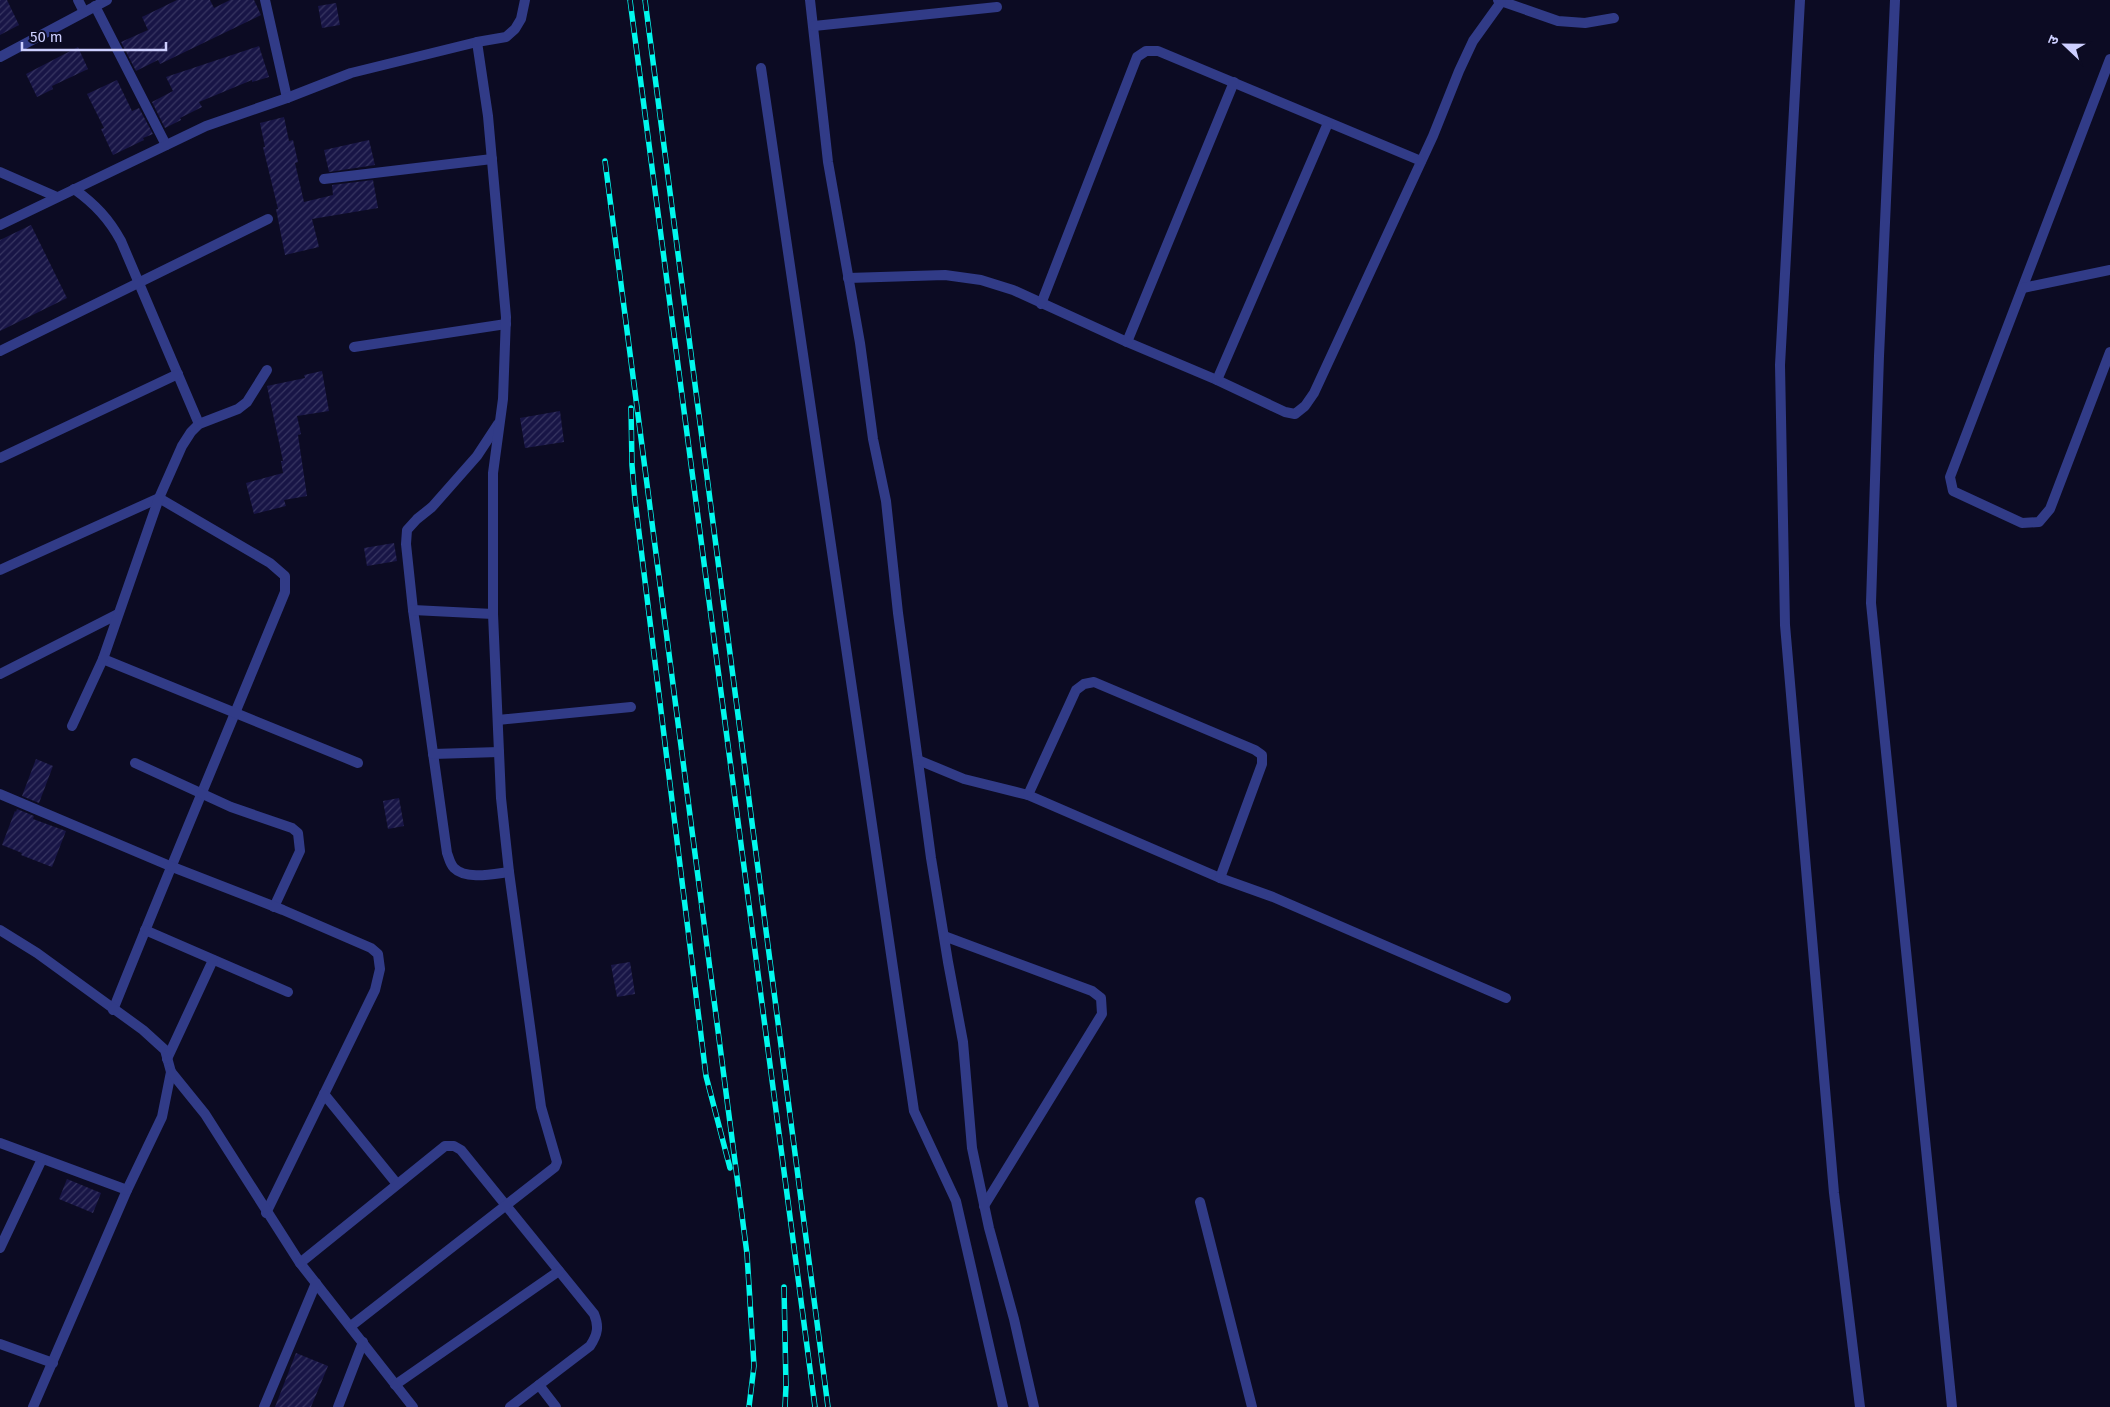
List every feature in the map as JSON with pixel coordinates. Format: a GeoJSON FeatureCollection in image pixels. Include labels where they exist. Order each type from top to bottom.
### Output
{"type":"FeatureCollection","features":[{"type":"Feature","properties":{"kind":"street"},"geometry":{"type":"LineString","coordinates":[[78,0],[84,12]]}},
{"type":"Feature","properties":{"kind":"street"},"geometry":{"type":"LineString","coordinates":[[0,57],[107,0]]}},
{"type":"Feature","properties":{"kind":"street"},"geometry":{"type":"LineString","coordinates":[[265,0],[287,98]]}},
{"type":"Feature","properties":{"kind":"street"},"geometry":{"type":"LineString","coordinates":[[0,225],[206,126],[287,98],[351,73],[477,42],[506,37],[515,30],[521,19],[525,0]]}},
{"type":"Feature","properties":{"kind":"street"},"geometry":{"type":"LineString","coordinates":[[810,0],[828,162],[873,439],[886,501],[918,760],[944,936],[964,1042],[972,1148],[984,1206],[1014,1319],[1034,1407]]}},
{"type":"Feature","properties":{"kind":"street"},"geometry":{"type":"LineString","coordinates":[[1800,0],[1780,365],[1785,625],[1834,1193],[1860,1407]]}},
{"type":"Feature","properties":{"kind":"street"},"geometry":{"type":"LineString","coordinates":[[1895,0],[1879,346],[1871,603],[1952,1407]]}},
{"type":"Feature","properties":{"kind":"street"},"geometry":{"type":"LineString","coordinates":[[848,278],[945,275],[980,280],[1013,290],[1285,412],[1295,414],[1305,406],[1314,393],[1421,162],[1473,41],[1500,1],[1558,21],[1585,23],[1614,18]]}},
{"type":"Feature","properties":{"kind":"street"},"geometry":{"type":"LineString","coordinates":[[95,6],[166,145]]}},
{"type":"Feature","properties":{"kind":"street"},"geometry":{"type":"LineString","coordinates":[[814,26],[997,7]]}},
{"type":"Feature","properties":{"kind":"street"},"geometry":{"type":"LineString","coordinates":[[351,1326],[555,1167],[557,1162],[541,1107],[509,872],[501,798],[493,614],[493,473],[500,421],[506,324],[492,159],[477,42]]}},
{"type":"Feature","properties":{"kind":"street"},"geometry":{"type":"LineString","coordinates":[[1041,304],[1138,57],[1146,51],[1158,50],[1421,162]]}},
{"type":"Feature","properties":{"kind":"street"},"geometry":{"type":"LineString","coordinates":[[2110,59],[1950,477],[1953,491],[2022,523],[2039,522],[2050,509],[2110,352]]}},
{"type":"Feature","properties":{"kind":"street"},"geometry":{"type":"LineString","coordinates":[[761,68],[914,1111],[956,1201],[1004,1407]]}},
{"type":"Feature","properties":{"kind":"street"},"geometry":{"type":"LineString","coordinates":[[1127,342],[1234,82]]}},
{"type":"Feature","properties":{"kind":"street"},"geometry":{"type":"LineString","coordinates":[[1217,380],[1328,123]]}},
{"type":"Feature","properties":{"kind":"street"},"geometry":{"type":"LineString","coordinates":[[324,178],[492,159]]}},
{"type":"Feature","properties":{"kind":"street"},"geometry":{"type":"LineString","coordinates":[[0,172],[57,197]]}},
{"type":"Feature","properties":{"kind":"street"},"geometry":{"type":"LineString","coordinates":[[74,189],[94,203],[111,222],[140,282],[199,424]]}},
{"type":"Feature","properties":{"kind":"street"},"geometry":{"type":"LineString","coordinates":[[0,351],[268,219]]}},
{"type":"Feature","properties":{"kind":"street"},"geometry":{"type":"LineString","coordinates":[[2023,288],[2110,270]]}},
{"type":"Feature","properties":{"kind":"street"},"geometry":{"type":"LineString","coordinates":[[354,346],[506,324]]}},
{"type":"Feature","properties":{"kind":"street"},"geometry":{"type":"LineString","coordinates":[[72,726],[102,659],[159,498],[182,446],[199,424],[238,409],[246,402],[267,370]]}},
{"type":"Feature","properties":{"kind":"street"},"geometry":{"type":"LineString","coordinates":[[0,458],[178,374]]}},
{"type":"Feature","properties":{"kind":"street"},"geometry":{"type":"LineString","coordinates":[[500,421],[477,456],[432,507],[417,519],[408,530],[406,556],[447,854],[452,866],[464,874],[480,875],[509,872]]}},
{"type":"Feature","properties":{"kind":"street"},"geometry":{"type":"LineString","coordinates":[[0,570],[159,498]]}},
{"type":"Feature","properties":{"kind":"street"},"geometry":{"type":"LineString","coordinates":[[113,1010],[170,866],[203,794],[285,592],[285,576],[270,564],[159,498]]}},
{"type":"Feature","properties":{"kind":"street"},"geometry":{"type":"LineString","coordinates":[[412,610],[493,614]]}},
{"type":"Feature","properties":{"kind":"street"},"geometry":{"type":"LineString","coordinates":[[0,674],[118,614]]}},
{"type":"Feature","properties":{"kind":"street"},"geometry":{"type":"LineString","coordinates":[[102,659],[358,763]]}},
{"type":"Feature","properties":{"kind":"street"},"geometry":{"type":"LineString","coordinates":[[1028,795],[1076,690],[1084,684],[1094,682],[1256,750],[1262,755],[1262,764],[1220,878]]}},
{"type":"Feature","properties":{"kind":"street"},"geometry":{"type":"LineString","coordinates":[[498,720],[631,707]]}},
{"type":"Feature","properties":{"kind":"street"},"geometry":{"type":"LineString","coordinates":[[433,754],[499,752]]}},
{"type":"Feature","properties":{"kind":"street"},"geometry":{"type":"LineString","coordinates":[[918,760],[964,779],[1028,795],[1220,878],[1273,897],[1506,998]]}},
{"type":"Feature","properties":{"kind":"street"},"geometry":{"type":"LineString","coordinates":[[135,763],[231,807],[292,828],[298,833],[300,851],[274,907]]}},
{"type":"Feature","properties":{"kind":"street"},"geometry":{"type":"LineString","coordinates":[[0,794],[371,948],[378,954],[380,969],[375,990],[266,1213]]}},
{"type":"Feature","properties":{"kind":"street"},"geometry":{"type":"LineString","coordinates":[[0,930],[37,953],[143,1030],[165,1050],[171,1072],[205,1114],[266,1213],[300,1263],[413,1407]]}},
{"type":"Feature","properties":{"kind":"street"},"geometry":{"type":"LineString","coordinates":[[145,930],[288,992]]}},
{"type":"Feature","properties":{"kind":"street"},"geometry":{"type":"LineString","coordinates":[[944,936],[1092,991],[1101,998],[1102,1014],[984,1206]]}},
{"type":"Feature","properties":{"kind":"street"},"geometry":{"type":"LineString","coordinates":[[167,1060],[213,960]]}},
{"type":"Feature","properties":{"kind":"street"},"geometry":{"type":"LineString","coordinates":[[32,1407],[53,1363],[127,1190],[162,1116],[171,1072]]}},
{"type":"Feature","properties":{"kind":"street"},"geometry":{"type":"LineString","coordinates":[[324,1094],[397,1184]]}},
{"type":"Feature","properties":{"kind":"street"},"geometry":{"type":"LineString","coordinates":[[0,1143],[127,1190]]}},
{"type":"Feature","properties":{"kind":"street"},"geometry":{"type":"LineString","coordinates":[[300,1263],[445,1146],[454,1146],[461,1150],[594,1314],[598,1325],[596,1336],[590,1346],[510,1407]]}},
{"type":"Feature","properties":{"kind":"street"},"geometry":{"type":"LineString","coordinates":[[0,1246],[42,1159]]}},
{"type":"Feature","properties":{"kind":"street"},"geometry":{"type":"LineString","coordinates":[[1200,1202],[1252,1407]]}},
{"type":"Feature","properties":{"kind":"street"},"geometry":{"type":"LineString","coordinates":[[394,1385],[559,1270]]}},
{"type":"Feature","properties":{"kind":"street"},"geometry":{"type":"LineString","coordinates":[[264,1407],[316,1283]]}},
{"type":"Feature","properties":{"kind":"street"},"geometry":{"type":"LineString","coordinates":[[338,1407],[363,1342]]}},
{"type":"Feature","properties":{"kind":"street"},"geometry":{"type":"LineString","coordinates":[[0,1344],[53,1363]]}},
{"type":"Feature","properties":{"kind":"street"},"geometry":{"type":"LineString","coordinates":[[539,1384],[556,1407]]}},
{"type":"Feature","properties":{"kind":"building"},"geometry":{"type":"Polygon","coordinates":[[[0,0],[7,0],[19,25],[0,35],[0,0]]]}},
{"type":"Feature","properties":{"kind":"building"},"geometry":{"type":"Polygon","coordinates":[[[177,0],[210,0],[214,8],[230,0],[254,0],[261,15],[160,64],[158,60],[136,71],[121,42],[148,30],[142,17],[177,0]]]}},
{"type":"Feature","properties":{"kind":"building"},"geometry":{"type":"Polygon","coordinates":[[[336,3],[340,25],[322,28],[318,6],[336,3]]]}},
{"type":"Feature","properties":{"kind":"building"},"geometry":{"type":"Polygon","coordinates":[[[259,46],[269,77],[252,82],[252,80],[199,102],[202,107],[165,128],[152,102],[173,91],[166,77],[259,46]]]}},
{"type":"Feature","properties":{"kind":"building"},"geometry":{"type":"Polygon","coordinates":[[[78,47],[88,69],[52,86],[53,89],[37,97],[26,74],[78,47]]]}},
{"type":"Feature","properties":{"kind":"building"},"geometry":{"type":"Polygon","coordinates":[[[117,80],[132,111],[139,108],[153,134],[113,155],[101,129],[104,128],[87,94],[117,80]]]}},
{"type":"Feature","properties":{"kind":"building"},"geometry":{"type":"Polygon","coordinates":[[[284,117],[289,141],[293,140],[298,162],[295,163],[304,202],[333,195],[332,185],[373,180],[378,208],[312,219],[319,247],[285,255],[276,209],[278,209],[263,147],[265,147],[260,123],[284,117]]]}},
{"type":"Feature","properties":{"kind":"building"},"geometry":{"type":"Polygon","coordinates":[[[369,140],[375,165],[329,172],[324,150],[369,140]]]}},
{"type":"Feature","properties":{"kind":"building"},"geometry":{"type":"Polygon","coordinates":[[[31,225],[67,298],[0,331],[0,240],[31,225]]]}},
{"type":"Feature","properties":{"kind":"building"},"geometry":{"type":"Polygon","coordinates":[[[322,371],[329,411],[297,416],[301,434],[298,435],[307,496],[284,500],[286,506],[254,514],[246,483],[283,473],[281,461],[283,461],[267,386],[305,378],[304,375],[322,371]]]}},
{"type":"Feature","properties":{"kind":"building"},"geometry":{"type":"Polygon","coordinates":[[[560,411],[564,442],[525,448],[520,418],[560,411]]]}},
{"type":"Feature","properties":{"kind":"building"},"geometry":{"type":"Polygon","coordinates":[[[394,543],[397,561],[367,566],[364,548],[394,543]]]}},
{"type":"Feature","properties":{"kind":"building"},"geometry":{"type":"Polygon","coordinates":[[[36,759],[53,766],[39,803],[22,796],[36,759]]]}},
{"type":"Feature","properties":{"kind":"building"},"geometry":{"type":"Polygon","coordinates":[[[399,798],[404,826],[388,829],[383,801],[399,798]]]}},
{"type":"Feature","properties":{"kind":"building"},"geometry":{"type":"Polygon","coordinates":[[[17,809],[34,816],[33,819],[66,831],[52,867],[21,855],[22,853],[2,845],[17,809]]]}},
{"type":"Feature","properties":{"kind":"building"},"geometry":{"type":"Polygon","coordinates":[[[630,962],[635,994],[617,997],[611,965],[630,962]]]}},
{"type":"Feature","properties":{"kind":"building"},"geometry":{"type":"Polygon","coordinates":[[[67,1179],[101,1193],[93,1213],[59,1199],[67,1179]]]}},
{"type":"Feature","properties":{"kind":"building"},"geometry":{"type":"Polygon","coordinates":[[[296,1353],[328,1366],[311,1407],[275,1407],[296,1353]]]}},
{"type":"Feature","properties":{"kind":"railway"},"geometry":{"type":"LineString","coordinates":[[630,0],[815,1407]]}},
{"type":"Feature","properties":{"kind":"railway"},"geometry":{"type":"LineString","coordinates":[[645,0],[828,1407]]}},
{"type":"Feature","properties":{"kind":"railway"},"geometry":{"type":"LineString","coordinates":[[605,161],[747,1254],[754,1366],[749,1407]]}},
{"type":"Feature","properties":{"kind":"railway"},"geometry":{"type":"LineString","coordinates":[[631,408],[635,500],[706,1076],[730,1168]]}},
{"type":"Feature","properties":{"kind":"railway"},"geometry":{"type":"LineString","coordinates":[[784,1287],[785,1407]]}}]}
